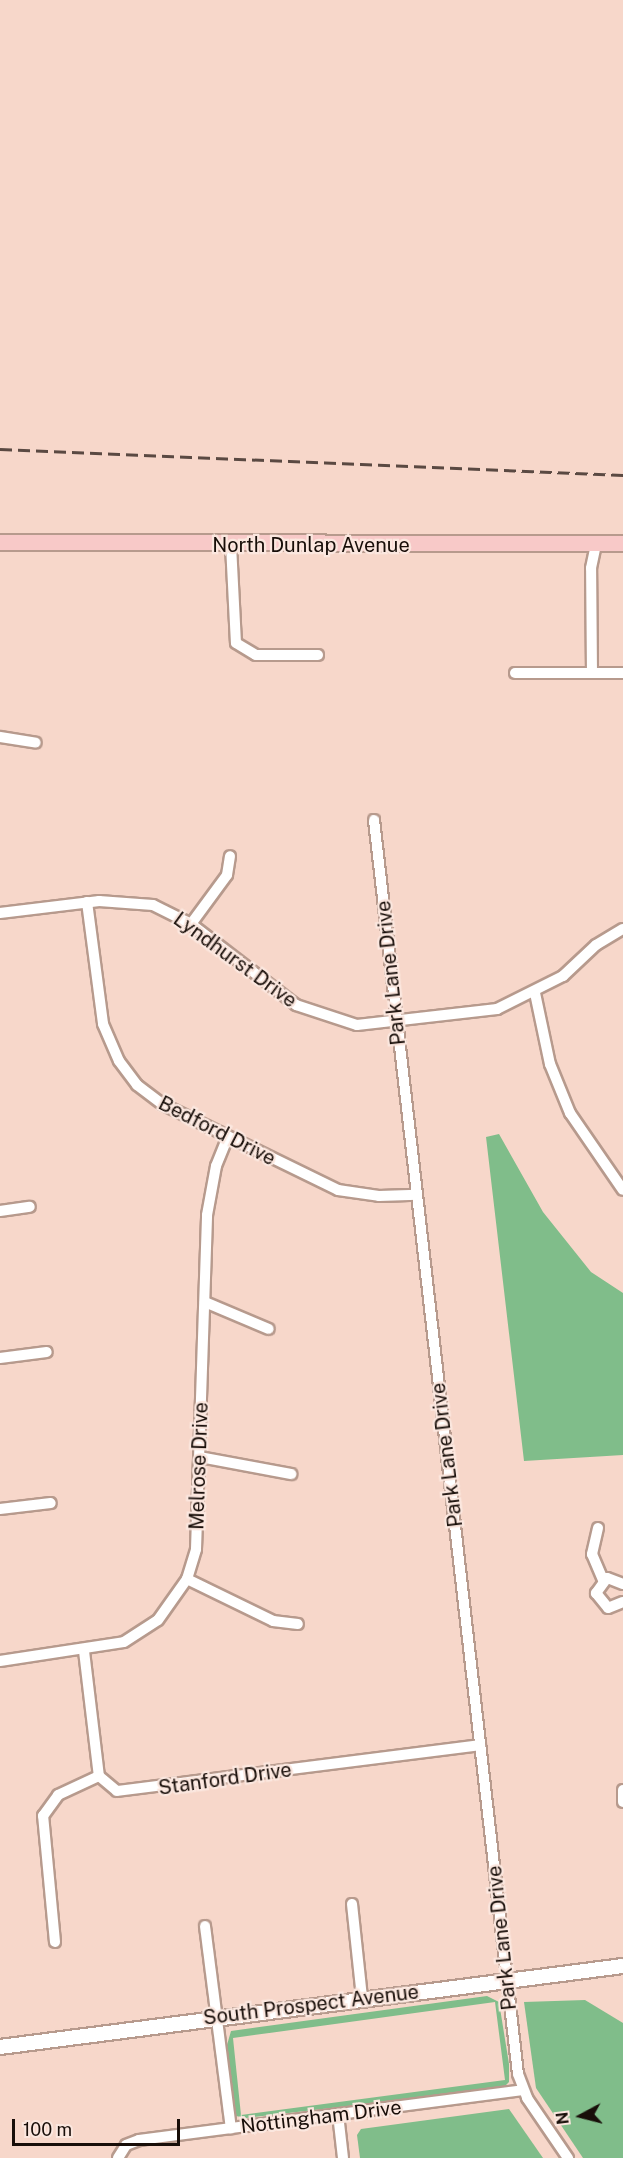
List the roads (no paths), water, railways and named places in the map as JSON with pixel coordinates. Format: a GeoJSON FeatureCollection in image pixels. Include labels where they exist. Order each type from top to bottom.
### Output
{"type":"FeatureCollection","features":[{"type":"Feature","properties":{"kind":"main road","name":"North Dunlap Avenue"},"geometry":{"type":"LineString","coordinates":[[0,542],[231,545],[623,543]]}},
{"type":"Feature","properties":{"kind":"main road","name":"South Prospect Avenue"},"geometry":{"type":"LineString","coordinates":[[0,2047],[362,1998],[623,1966]]}},
{"type":"Feature","properties":{"kind":"street"},"geometry":{"type":"LineString","coordinates":[[592,673],[591,568],[596,544]]}},
{"type":"Feature","properties":{"kind":"street"},"geometry":{"type":"LineString","coordinates":[[231,545],[236,643],[256,656],[318,655]]}},
{"type":"Feature","properties":{"kind":"street"},"geometry":{"type":"LineString","coordinates":[[515,674],[623,673]]}},
{"type":"Feature","properties":{"kind":"street"},"geometry":{"type":"LineString","coordinates":[[0,737],[36,743]]}},
{"type":"Feature","properties":{"kind":"street","name":"Park Lane Drive"},"geometry":{"type":"LineString","coordinates":[[374,820],[507,1981],[523,2090]]}},
{"type":"Feature","properties":{"kind":"street"},"geometry":{"type":"LineString","coordinates":[[192,924],[227,875],[230,856]]}},
{"type":"Feature","properties":{"kind":"street","name":"Lyndhurst Drive"},"geometry":{"type":"LineString","coordinates":[[0,913],[87,902],[153,906],[192,924],[310,1012],[357,1025],[497,1009],[535,993],[623,929]]}},
{"type":"Feature","properties":{"kind":"street","name":"Bedford Drive"},"geometry":{"type":"LineString","coordinates":[[87,902],[102,1017],[119,1061],[149,1095],[228,1137],[339,1190],[379,1196],[417,1195]]}},
{"type":"Feature","properties":{"kind":"street"},"geometry":{"type":"LineString","coordinates":[[535,993],[550,1064],[570,1113],[623,1190]]}},
{"type":"Feature","properties":{"kind":"street","name":"Melrose Drive"},"geometry":{"type":"LineString","coordinates":[[0,1661],[84,1651],[124,1642],[143,1632],[170,1609],[188,1579],[196,1549],[211,1185],[228,1137]]}},
{"type":"Feature","properties":{"kind":"street"},"geometry":{"type":"LineString","coordinates":[[0,1211],[30,1207]]}},
{"type":"Feature","properties":{"kind":"street"},"geometry":{"type":"LineString","coordinates":[[205,1302],[269,1329]]}},
{"type":"Feature","properties":{"kind":"street"},"geometry":{"type":"LineString","coordinates":[[0,1358],[47,1352]]}},
{"type":"Feature","properties":{"kind":"street"},"geometry":{"type":"LineString","coordinates":[[200,1458],[291,1474]]}},
{"type":"Feature","properties":{"kind":"street"},"geometry":{"type":"LineString","coordinates":[[0,1509],[51,1503]]}},
{"type":"Feature","properties":{"kind":"street"},"geometry":{"type":"LineString","coordinates":[[598,1528],[592,1554],[603,1580]]}},
{"type":"Feature","properties":{"kind":"street"},"geometry":{"type":"LineString","coordinates":[[623,1584],[612,1578],[603,1580],[596,1593],[600,1603],[614,1608],[623,1602]]}},
{"type":"Feature","properties":{"kind":"street"},"geometry":{"type":"LineString","coordinates":[[188,1579],[273,1621],[298,1624]]}},
{"type":"Feature","properties":{"kind":"street"},"geometry":{"type":"LineString","coordinates":[[56,1942],[43,1816],[58,1795],[99,1776],[84,1651]]}},
{"type":"Feature","properties":{"kind":"street","name":"Stanford Drive"},"geometry":{"type":"LineString","coordinates":[[99,1776],[106,1785],[126,1792],[480,1745]]}},
{"type":"Feature","properties":{"kind":"street"},"geometry":{"type":"LineString","coordinates":[[623,1790],[623,1802]]}},
{"type":"Feature","properties":{"kind":"street"},"geometry":{"type":"LineString","coordinates":[[352,1904],[362,1998]]}},
{"type":"Feature","properties":{"kind":"street"},"geometry":{"type":"LineString","coordinates":[[205,1926],[231,2128]]}},
{"type":"Feature","properties":{"kind":"street"},"geometry":{"type":"LineString","coordinates":[[523,2090],[568,2158]]}},
{"type":"Feature","properties":{"kind":"street","name":"Nottingham Drive"},"geometry":{"type":"LineString","coordinates":[[120,2154],[139,2140],[523,2090]]}},
{"type":"Feature","properties":{"kind":"street"},"geometry":{"type":"LineString","coordinates":[[338,2114],[343,2158]]}},
{"type":"Feature","properties":{"kind":"railway"},"geometry":{"type":"LineString","coordinates":[[0,449],[623,475]]}}]}
